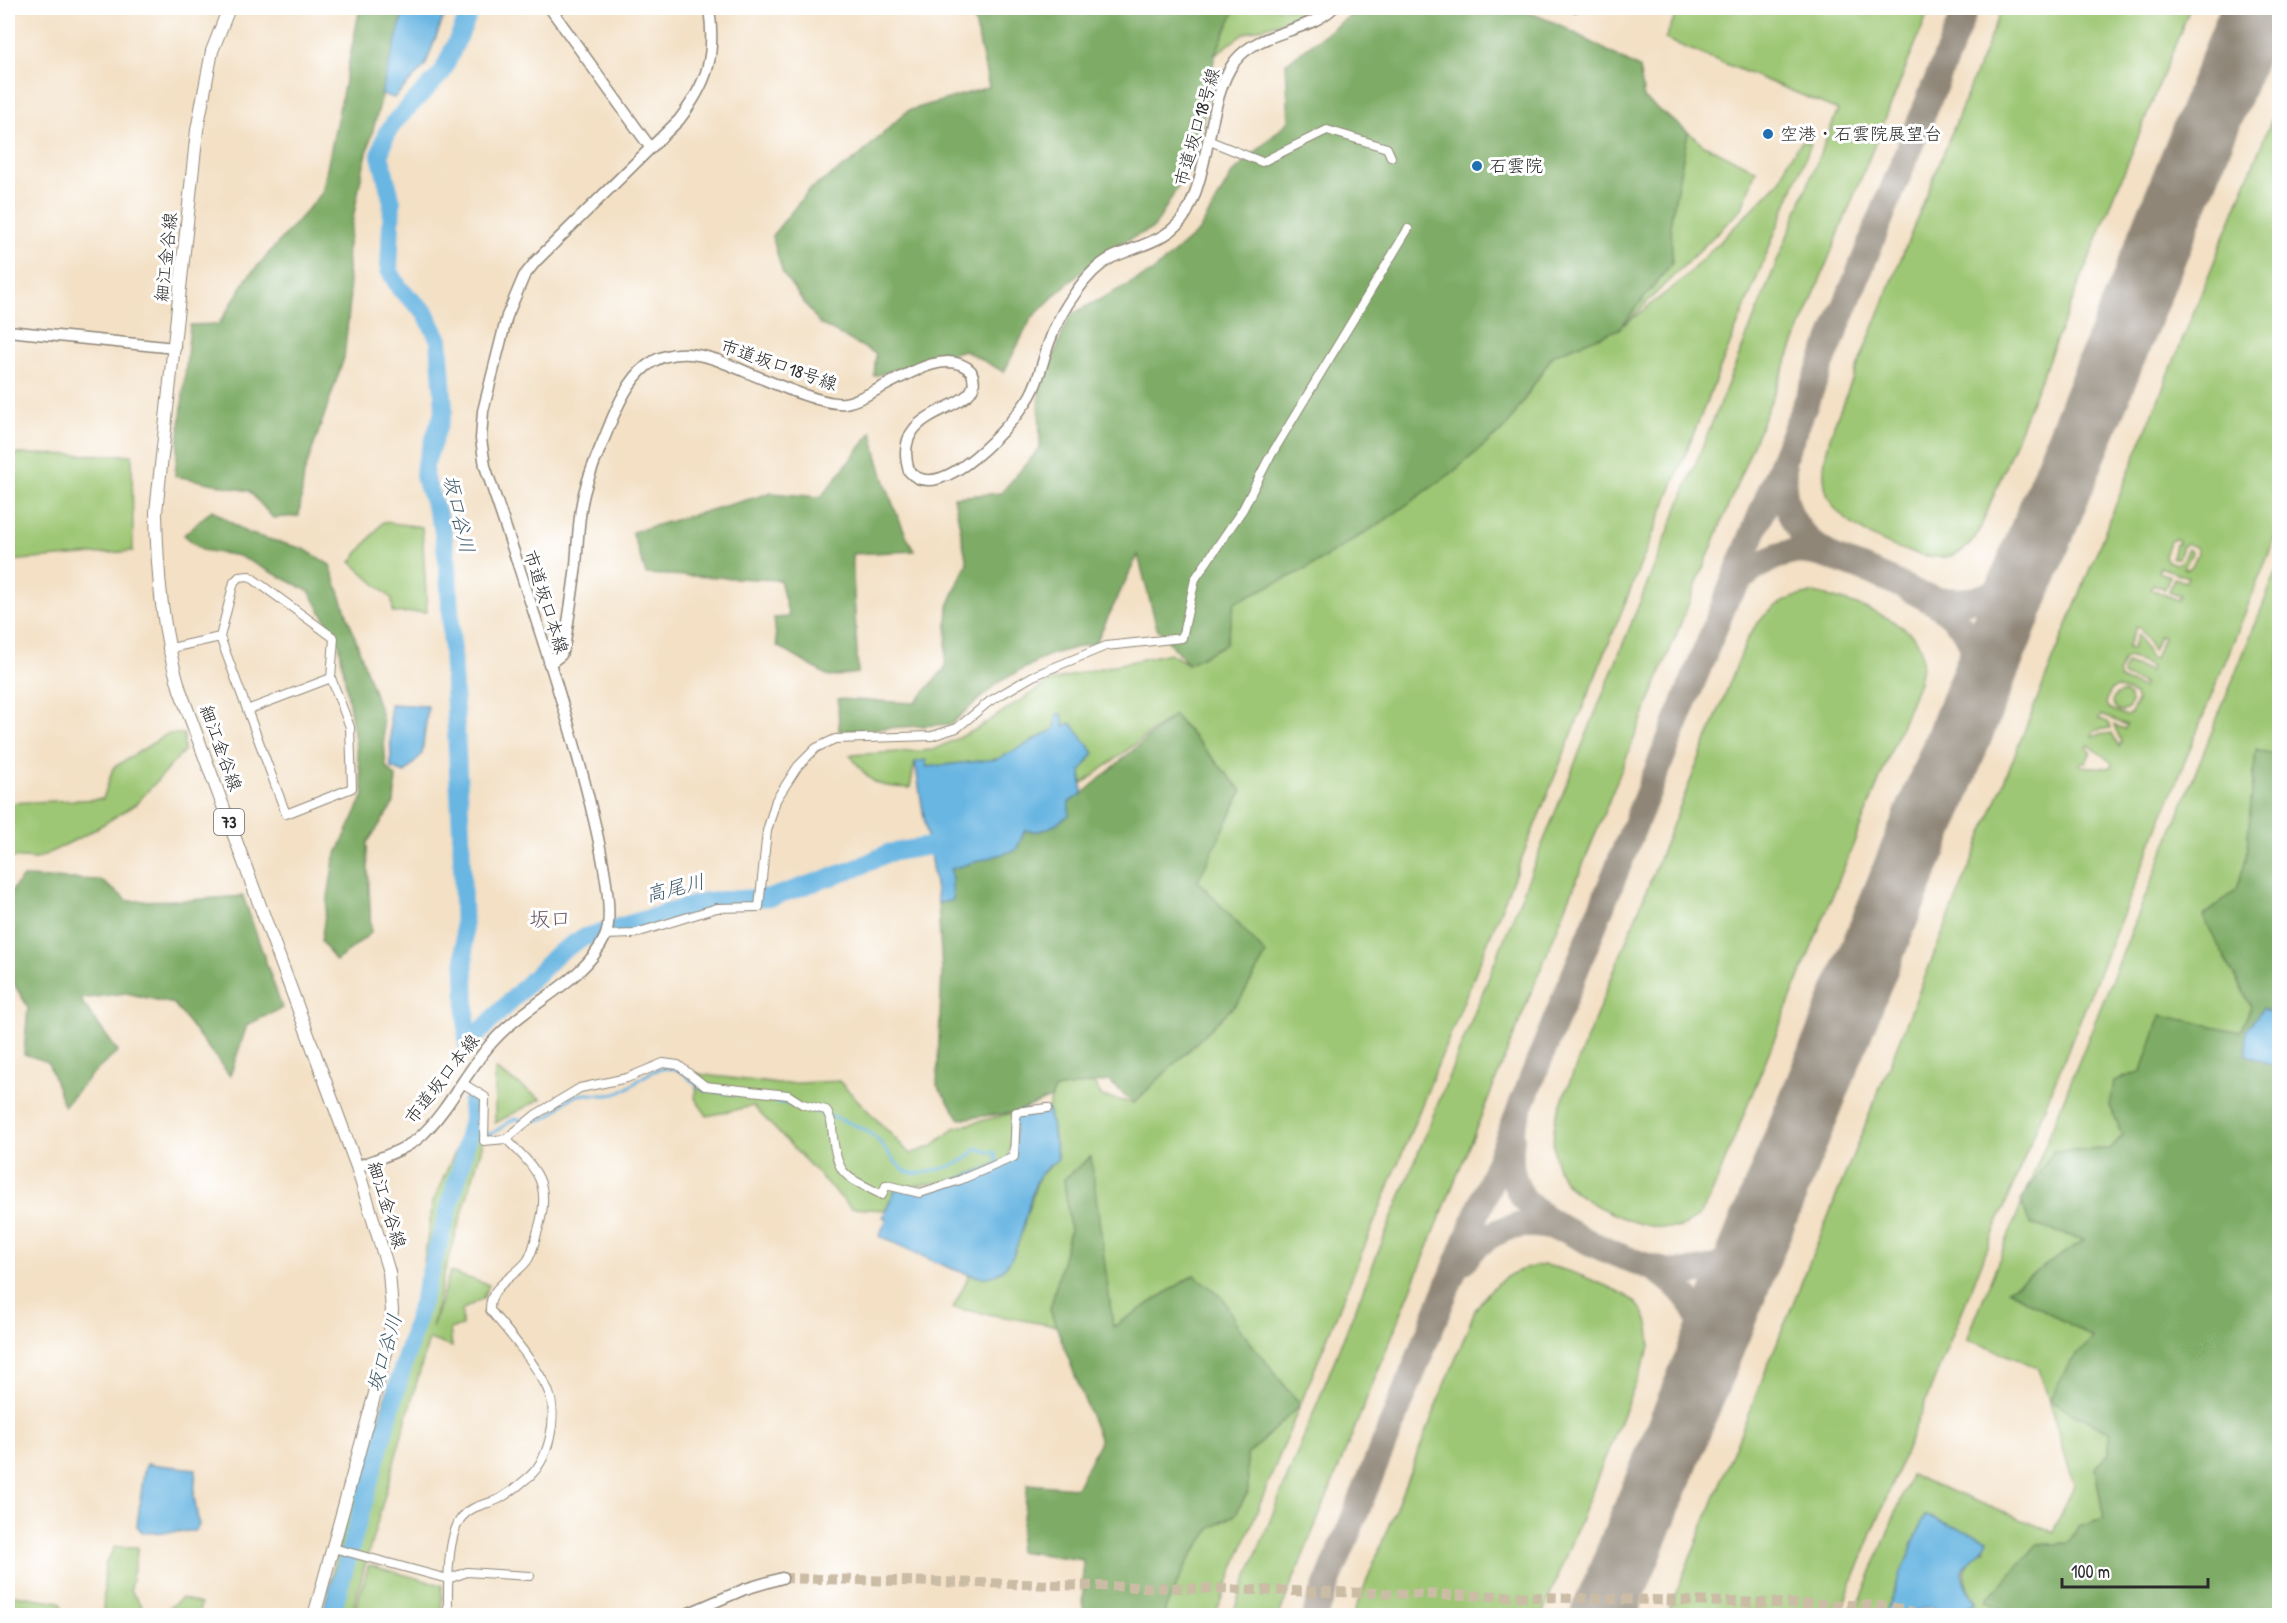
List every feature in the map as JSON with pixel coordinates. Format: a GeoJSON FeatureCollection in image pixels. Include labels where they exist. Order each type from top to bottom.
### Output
{"type":"FeatureCollection","features":[{"type":"Feature","properties":{"kind":"main road","name":"細江金谷線"},"geometry":{"type":"LineString","coordinates":[[229,8],[212,51],[197,130],[156,512],[157,558],[167,649],[180,690],[357,1167],[389,1272],[392,1311],[389,1342],[337,1549],[314,1616]]}},
{"type":"Feature","properties":{"kind":"street"},"geometry":{"type":"LineString","coordinates":[[549,8],[651,147]]}},
{"type":"Feature","properties":{"kind":"street","name":"市道坂口本線"},"geometry":{"type":"LineString","coordinates":[[357,1167],[400,1149],[420,1136],[495,1038],[519,1015],[588,964],[606,935],[609,902],[580,768],[549,663],[485,466],[482,439],[483,411],[507,316],[524,276],[536,261],[679,120],[691,104],[709,70],[713,33],[709,8]]}},
{"type":"Feature","properties":{"kind":"street","name":"市道坂口18号線"},"geometry":{"type":"LineString","coordinates":[[549,663],[561,655],[565,642],[580,512],[586,487],[621,397],[645,366],[664,356],[696,354],[813,396],[843,403],[862,397],[904,374],[939,364],[959,364],[966,367],[974,377],[972,391],[957,403],[925,417],[914,428],[908,440],[907,463],[914,477],[929,481],[942,479],[970,461],[1023,406],[1034,388],[1050,338],[1064,310],[1090,273],[1111,258],[1158,240],[1183,218],[1195,195],[1226,76],[1242,52],[1267,38],[1324,16],[1333,8]]}},
{"type":"Feature","properties":{"kind":"street"},"geometry":{"type":"LineString","coordinates":[[1210,141],[1262,162],[1327,130],[1387,148],[1391,157]]}},
{"type":"Feature","properties":{"kind":"street"},"geometry":{"type":"LineString","coordinates":[[606,935],[633,934],[717,908],[759,907],[767,831],[776,800],[798,766],[816,748],[835,739],[932,736],[957,728],[990,701],[1033,676],[1106,646],[1182,638],[1195,579],[1243,509],[1268,460],[1408,229]]}},
{"type":"Feature","properties":{"kind":"street"},"geometry":{"type":"LineString","coordinates":[[8,331],[175,348]]}},
{"type":"Feature","properties":{"kind":"street"},"geometry":{"type":"LineString","coordinates":[[249,576],[334,638],[331,678],[350,728],[352,789],[286,814],[220,637],[234,582],[239,577],[249,576]]}},
{"type":"Feature","properties":{"kind":"street"},"geometry":{"type":"LineString","coordinates":[[167,649],[220,637]]}},
{"type":"Feature","properties":{"kind":"street"},"geometry":{"type":"LineString","coordinates":[[247,710],[331,678]]}},
{"type":"Feature","properties":{"kind":"street"},"geometry":{"type":"LineString","coordinates":[[462,1083],[485,1097],[484,1141],[506,1139],[532,1118],[580,1088],[627,1078],[663,1063],[678,1065],[705,1086],[780,1094],[802,1104],[826,1110],[831,1117],[837,1165],[847,1176],[882,1195],[886,1185],[920,1193],[960,1180],[1014,1157],[1016,1112],[1048,1108]]}},
{"type":"Feature","properties":{"kind":"street"},"geometry":{"type":"LineString","coordinates":[[448,1616],[448,1579],[454,1536],[461,1517],[475,1507],[498,1499],[528,1478],[543,1460],[550,1438],[548,1390],[513,1336],[490,1310],[490,1300],[494,1292],[528,1260],[544,1209],[543,1184],[538,1172],[506,1139]]}},
{"type":"Feature","properties":{"kind":"street"},"geometry":{"type":"LineString","coordinates":[[337,1549],[448,1579],[467,1572],[530,1576]]}},
{"type":"Feature","properties":{"kind":"street"},"geometry":{"type":"LineString","coordinates":[[682,1616],[745,1589],[782,1578]]}},
{"type":"Feature","properties":{"kind":"green space"},"geometry":{"type":"Polygon","coordinates":[[[360,8],[405,8],[362,172],[347,250],[350,301],[344,358],[304,474],[299,516],[273,518],[249,491],[175,476],[190,325],[219,324],[247,278],[322,193],[360,8]]]}},
{"type":"Feature","properties":{"kind":"green space"},"geometry":{"type":"Polygon","coordinates":[[[972,8],[1236,8],[1215,54],[1198,152],[1154,228],[1112,247],[1060,290],[1031,319],[1004,372],[964,350],[874,376],[876,354],[820,324],[783,274],[772,236],[809,190],[856,159],[907,111],[989,87],[972,8]]]}},
{"type":"Feature","properties":{"kind":"green space"},"geometry":{"type":"Polygon","coordinates":[[[1235,8],[1306,8],[1288,20],[1245,33],[1215,54],[1235,8]]]}},
{"type":"Feature","properties":{"kind":"green space"},"geometry":{"type":"Polygon","coordinates":[[[1354,8],[1518,8],[1558,24],[1639,68],[1644,98],[1688,132],[1671,219],[1672,263],[1619,329],[1553,355],[1507,426],[1453,472],[1382,522],[1306,569],[1235,602],[1226,644],[1188,664],[1157,628],[1138,555],[1096,642],[1049,655],[999,682],[951,724],[839,731],[838,699],[915,703],[945,668],[948,606],[967,563],[954,497],[1001,493],[1040,448],[1039,392],[1070,315],[1152,272],[1199,231],[1232,174],[1289,121],[1286,63],[1352,14],[1354,8]]]}},
{"type":"Feature","properties":{"kind":"green space"},"geometry":{"type":"Polygon","coordinates":[[[1679,8],[1930,8],[1279,1615],[1232,1615],[1838,110],[1665,39],[1679,8]]]}},
{"type":"Feature","properties":{"kind":"green space"},"geometry":{"type":"Polygon","coordinates":[[[2002,8],[2190,8],[1979,532],[1969,545],[1956,554],[1943,557],[1926,556],[1887,544],[1851,523],[1838,512],[1826,491],[1824,463],[1834,425],[2002,8]]]}},
{"type":"Feature","properties":{"kind":"green space"},"geometry":{"type":"Polygon","coordinates":[[[2279,101],[2279,528],[2247,608],[1839,1615],[1667,1615],[2279,101]],[[2179,540],[2170,541],[2165,556],[2167,561],[2176,564],[2181,562],[2188,549],[2192,553],[2184,568],[2188,569],[2192,566],[2198,553],[2196,547],[2188,544],[2182,546],[2178,558],[2172,558],[2175,544],[2178,544],[2179,540]],[[2160,567],[2159,572],[2170,576],[2165,589],[2153,584],[2151,589],[2178,600],[2180,595],[2169,591],[2174,578],[2186,582],[2188,577],[2160,567]],[[2136,627],[2127,648],[2132,649],[2138,634],[2150,658],[2155,659],[2163,637],[2159,636],[2153,651],[2140,628],[2136,627]],[[2129,657],[2124,659],[2118,673],[2120,679],[2143,688],[2144,684],[2122,673],[2126,663],[2150,671],[2151,667],[2129,657]],[[2117,687],[2111,690],[2106,703],[2108,708],[2126,716],[2131,714],[2137,701],[2135,695],[2117,687]],[[2101,715],[2099,719],[2108,722],[2110,728],[2094,731],[2092,736],[2112,733],[2119,747],[2121,741],[2114,725],[2125,729],[2127,725],[2101,715]],[[2089,745],[2087,748],[2091,752],[2086,762],[2081,762],[2080,766],[2111,768],[2112,763],[2089,745]]]}},
{"type":"Feature","properties":{"kind":"green space"},"geometry":{"type":"Polygon","coordinates":[[[1688,132],[1704,145],[1756,170],[1742,208],[1624,325],[1681,281],[1780,181],[1789,159],[1802,141],[1811,144],[1215,1615],[1165,1615],[1165,1609],[1187,1563],[1211,1528],[1235,1515],[1248,1492],[1247,1455],[1300,1405],[1239,1328],[1222,1297],[1194,1275],[1113,1327],[1090,1157],[1064,1179],[1070,1231],[1050,1310],[1056,1326],[953,1308],[970,1274],[983,1277],[1013,1256],[1039,1176],[1058,1159],[1048,1108],[1055,1089],[1095,1082],[1101,1096],[1134,1103],[1240,1000],[1266,954],[1198,881],[1242,791],[1174,715],[1082,784],[1081,771],[1084,764],[1064,726],[1062,714],[1057,714],[1056,729],[998,759],[927,767],[915,762],[910,788],[881,785],[875,782],[864,773],[850,755],[933,750],[975,730],[1047,683],[1083,672],[1170,653],[1188,664],[1235,602],[1306,569],[1382,522],[1453,472],[1507,426],[1553,355],[1619,329],[1672,263],[1671,219],[1688,132]]]}},
{"type":"Feature","properties":{"kind":"green space"},"geometry":{"type":"Polygon","coordinates":[[[872,432],[888,493],[914,551],[852,554],[858,673],[830,677],[777,646],[774,618],[789,617],[780,580],[646,574],[632,532],[771,493],[821,497],[872,432]]]}},
{"type":"Feature","properties":{"kind":"green space"},"geometry":{"type":"Polygon","coordinates":[[[8,454],[132,455],[133,551],[8,561],[8,454]]]}},
{"type":"Feature","properties":{"kind":"green space"},"geometry":{"type":"Polygon","coordinates":[[[212,510],[247,533],[304,549],[330,565],[382,716],[386,767],[396,777],[394,803],[367,843],[371,933],[336,961],[321,941],[334,860],[364,795],[339,643],[309,591],[239,556],[202,550],[184,535],[212,510]]]}},
{"type":"Feature","properties":{"kind":"green space"},"geometry":{"type":"Polygon","coordinates":[[[383,522],[422,527],[427,612],[393,613],[392,599],[351,562],[383,522]]]}},
{"type":"Feature","properties":{"kind":"green space"},"geometry":{"type":"Polygon","coordinates":[[[2279,565],[2279,756],[2256,750],[2246,859],[2237,889],[2203,916],[2251,1007],[2240,1032],[2161,1015],[2142,1071],[2110,1106],[2123,1135],[2110,1149],[2053,1151],[2030,1224],[2085,1240],[2009,1290],[2094,1338],[2069,1364],[2109,1431],[2109,1453],[2095,1468],[2104,1519],[2079,1527],[2068,1543],[2037,1545],[1987,1600],[2012,1615],[1970,1616],[1966,1610],[1976,1601],[1967,1586],[1965,1572],[1970,1560],[1985,1549],[1925,1515],[1884,1615],[1854,1616],[1911,1475],[2053,1532],[2074,1485],[2039,1368],[1967,1339],[2279,565]]]}},
{"type":"Feature","properties":{"kind":"green space"},"geometry":{"type":"Polygon","coordinates":[[[1814,593],[1858,605],[1905,629],[1915,639],[1921,650],[1919,682],[1710,1198],[1697,1217],[1686,1225],[1673,1228],[1639,1223],[1620,1217],[1585,1199],[1571,1189],[1563,1179],[1556,1163],[1554,1148],[1556,1116],[1748,637],[1761,619],[1775,606],[1793,598],[1814,593]]]}},
{"type":"Feature","properties":{"kind":"green space"},"geometry":{"type":"Polygon","coordinates":[[[2118,693],[2126,693],[2131,698],[2129,709],[2118,711],[2113,706],[2113,698],[2118,693]]]}},
{"type":"Feature","properties":{"kind":"green space"},"geometry":{"type":"Polygon","coordinates":[[[1174,715],[1242,791],[1198,881],[1266,954],[1240,1000],[1134,1103],[1109,1081],[1055,1089],[1051,1098],[1016,1112],[960,1119],[937,1085],[942,972],[938,903],[953,900],[951,869],[1016,850],[1025,830],[1043,830],[1069,815],[1068,802],[1082,794],[1174,715]]]}},
{"type":"Feature","properties":{"kind":"green space"},"geometry":{"type":"Polygon","coordinates":[[[167,734],[184,734],[184,751],[136,804],[89,833],[37,859],[8,857],[8,803],[103,799],[113,768],[167,734]]]}},
{"type":"Feature","properties":{"kind":"green space"},"geometry":{"type":"Polygon","coordinates":[[[2256,749],[2279,756],[2279,1615],[2012,1616],[1986,1601],[2037,1545],[2068,1543],[2079,1527],[2104,1519],[2095,1468],[2109,1453],[2109,1431],[2049,1401],[2069,1364],[2093,1338],[2008,1290],[2084,1240],[2030,1224],[2021,1201],[2053,1151],[2110,1149],[2123,1135],[2110,1106],[2114,1081],[2142,1071],[2161,1015],[2240,1032],[2251,1007],[2203,916],[2237,889],[2246,859],[2256,749]]]}},
{"type":"Feature","properties":{"kind":"green space"},"geometry":{"type":"Polygon","coordinates":[[[23,877],[100,880],[129,901],[243,896],[282,1008],[247,1025],[230,1076],[174,1004],[126,993],[80,999],[118,1052],[90,1076],[64,1106],[48,1062],[24,1054],[28,1007],[8,974],[8,895],[23,877]]]}},
{"type":"Feature","properties":{"kind":"green space"},"geometry":{"type":"Polygon","coordinates":[[[495,1069],[541,1099],[495,1123],[495,1069]]]}},
{"type":"Feature","properties":{"kind":"green space"},"geometry":{"type":"Polygon","coordinates":[[[698,1074],[779,1084],[839,1081],[910,1154],[933,1146],[954,1128],[1016,1112],[1008,1160],[960,1180],[896,1188],[886,1210],[851,1208],[753,1106],[707,1116],[695,1098],[698,1074]]]}},
{"type":"Feature","properties":{"kind":"green space"},"geometry":{"type":"Polygon","coordinates":[[[480,1104],[482,1147],[444,1274],[432,1328],[450,1272],[489,1285],[483,1298],[462,1310],[462,1326],[450,1329],[452,1347],[429,1339],[351,1615],[322,1616],[344,1525],[406,1332],[423,1268],[433,1202],[457,1147],[469,1107],[480,1104]]]}},
{"type":"Feature","properties":{"kind":"green space"},"geometry":{"type":"Polygon","coordinates":[[[1091,1157],[1113,1327],[1194,1275],[1222,1297],[1239,1328],[1300,1405],[1247,1455],[1248,1491],[1235,1515],[1211,1528],[1187,1563],[1165,1609],[1165,1615],[1083,1615],[1083,1560],[1018,1551],[1028,1484],[1076,1488],[1100,1441],[1050,1310],[1070,1231],[1064,1179],[1091,1157]]]}},
{"type":"Feature","properties":{"kind":"green space"},"geometry":{"type":"Polygon","coordinates":[[[1545,1265],[1586,1277],[1631,1299],[1644,1313],[1648,1322],[1650,1347],[1542,1615],[1353,1615],[1475,1310],[1496,1284],[1504,1278],[1523,1269],[1545,1265]]]}},
{"type":"Feature","properties":{"kind":"green space"},"geometry":{"type":"Polygon","coordinates":[[[115,1547],[138,1547],[130,1590],[148,1615],[103,1615],[105,1565],[115,1547]]]}},
{"type":"Feature","properties":{"kind":"green space"},"geometry":{"type":"Polygon","coordinates":[[[369,1565],[442,1585],[442,1615],[353,1615],[369,1565]]]}},
{"type":"Feature","properties":{"kind":"green space"},"geometry":{"type":"Polygon","coordinates":[[[8,1594],[60,1602],[65,1615],[8,1615],[8,1594]]]}},
{"type":"Feature","properties":{"kind":"green space"},"geometry":{"type":"Polygon","coordinates":[[[182,1598],[201,1604],[198,1615],[159,1615],[182,1598]]]}},
{"type":"Feature","properties":{"kind":"water"},"geometry":{"type":"Polygon","coordinates":[[[405,8],[447,8],[425,66],[394,98],[381,94],[405,8]]]}},
{"type":"Feature","properties":{"kind":"water"},"geometry":{"type":"Polygon","coordinates":[[[390,704],[428,706],[422,754],[405,773],[391,768],[390,704]]]}},
{"type":"Feature","properties":{"kind":"water"},"geometry":{"type":"Polygon","coordinates":[[[1057,714],[1062,714],[1064,726],[1071,723],[1094,753],[1081,771],[1082,794],[1069,802],[1069,815],[1043,830],[1025,830],[1016,850],[951,869],[953,900],[938,903],[915,762],[926,760],[927,767],[998,759],[1055,729],[1057,714]]]}},
{"type":"Feature","properties":{"kind":"water"},"geometry":{"type":"Polygon","coordinates":[[[2263,1008],[2279,1018],[2279,1080],[2275,1067],[2247,1055],[2246,1030],[2263,1008]]]}},
{"type":"Feature","properties":{"kind":"water"},"geometry":{"type":"Polygon","coordinates":[[[1048,1108],[1058,1159],[1038,1178],[1020,1239],[1005,1267],[995,1275],[981,1277],[958,1271],[879,1236],[887,1219],[883,1217],[896,1188],[920,1193],[1014,1157],[1016,1112],[1048,1108]]]}},
{"type":"Feature","properties":{"kind":"water"},"geometry":{"type":"Polygon","coordinates":[[[147,1464],[196,1469],[194,1497],[199,1525],[195,1531],[143,1533],[137,1526],[144,1471],[147,1464]]]}},
{"type":"Feature","properties":{"kind":"water"},"geometry":{"type":"Polygon","coordinates":[[[1925,1515],[1988,1540],[1983,1549],[1963,1570],[1967,1588],[1976,1602],[1950,1612],[1930,1608],[1919,1609],[1905,1616],[1884,1615],[1925,1515]]]}},
{"type":"Feature","properties":{"kind":"waterway","name":"坂口谷川"},"geometry":{"type":"LineString","coordinates":[[467,1045],[461,832],[448,568],[442,526],[424,476],[425,465],[444,410],[439,340],[425,312],[400,289],[389,270],[392,202],[380,155],[386,134],[397,119],[442,73],[472,8]]}},
{"type":"Feature","properties":{"kind":"waterway","name":"高尾川"},"geometry":{"type":"LineString","coordinates":[[467,1045],[557,954],[582,938],[707,901],[772,897],[857,868],[888,853],[930,846]]}},
{"type":"Feature","properties":{"kind":"waterway"},"geometry":{"type":"LineString","coordinates":[[532,1120],[547,1118],[566,1101],[579,1095],[616,1094],[646,1075],[667,1068],[679,1071],[705,1090],[786,1103],[825,1114],[863,1129],[871,1134],[905,1171],[916,1173],[944,1168],[965,1159],[978,1148],[987,1152],[995,1152],[997,1163]]}},
{"type":"Feature","properties":{"kind":"waterway","name":"坂口谷川"},"geometry":{"type":"LineString","coordinates":[[331,1616],[461,1166],[472,1119],[471,1102]]}},
{"type":"Feature","properties":{"kind":"waterway","name":"坂口谷川"},"geometry":{"type":"LineString","coordinates":[[447,1213],[472,1138],[493,1133],[514,1119],[525,1120]]}},
{"type":"Feature","properties":{"kind":"taxiway"},"geometry":{"type":"LineString","coordinates":[[1314,1616],[1966,8]]}},
{"type":"Feature","properties":{"kind":"taxiway"},"geometry":{"type":"LineString","coordinates":[[2241,39],[2247,8]]}},
{"type":"Feature","properties":{"kind":"taxiway"},"geometry":{"type":"LineString","coordinates":[[1784,468],[1785,495],[1792,518],[1806,538],[1828,554]]}},
{"type":"Feature","properties":{"kind":"taxiway"},"geometry":{"type":"LineString","coordinates":[[1928,597],[1964,601],[1992,593],[2015,574],[2036,546]]}},
{"type":"Feature","properties":{"kind":"taxiway"},"geometry":{"type":"LineString","coordinates":[[1733,590],[1745,576],[1760,565],[1786,554],[1808,552],[1870,571],[1913,591],[1946,612],[1969,638],[1974,651],[1976,668],[1970,710]]}},
{"type":"Feature","properties":{"kind":"taxiway"},"geometry":{"type":"LineString","coordinates":[[1512,1139],[1513,1176],[1522,1196],[1532,1207],[1548,1220],[1569,1232],[1637,1263],[1672,1272],[1713,1268],[1738,1253],[1763,1222]]}},
{"type":"Feature","properties":{"kind":"taxiway"},"geometry":{"type":"LineString","coordinates":[[1463,1262],[1482,1242],[1504,1229],[1530,1225],[1557,1229]]}},
{"type":"Feature","properties":{"kind":"taxiway"},"geometry":{"type":"LineString","coordinates":[[1653,1268],[1680,1289],[1697,1314],[1703,1343],[1700,1377]]}},
{"type":"Feature","properties":{"kind":"runway"},"geometry":{"type":"LineString","coordinates":[[1603,1616],[2254,8]]}},
{"type":"Feature","properties":{"kind":"tunnel"},"geometry":{"type":"LineString","coordinates":[[782,1578],[1889,1606],[1921,1616]]}},
{"type":"Feature","properties":{"kind":"place","name":"空港・石雲院展望台"},"geometry":{"type":"Point","coordinates":[1768,134]}},
{"type":"Feature","properties":{"kind":"place","name":"石雲院"},"geometry":{"type":"Point","coordinates":[1477,166]}},
{"type":"Feature","properties":{"kind":"district","name":"坂口"},"geometry":{"type":"Point","coordinates":[550,919]}}]}
